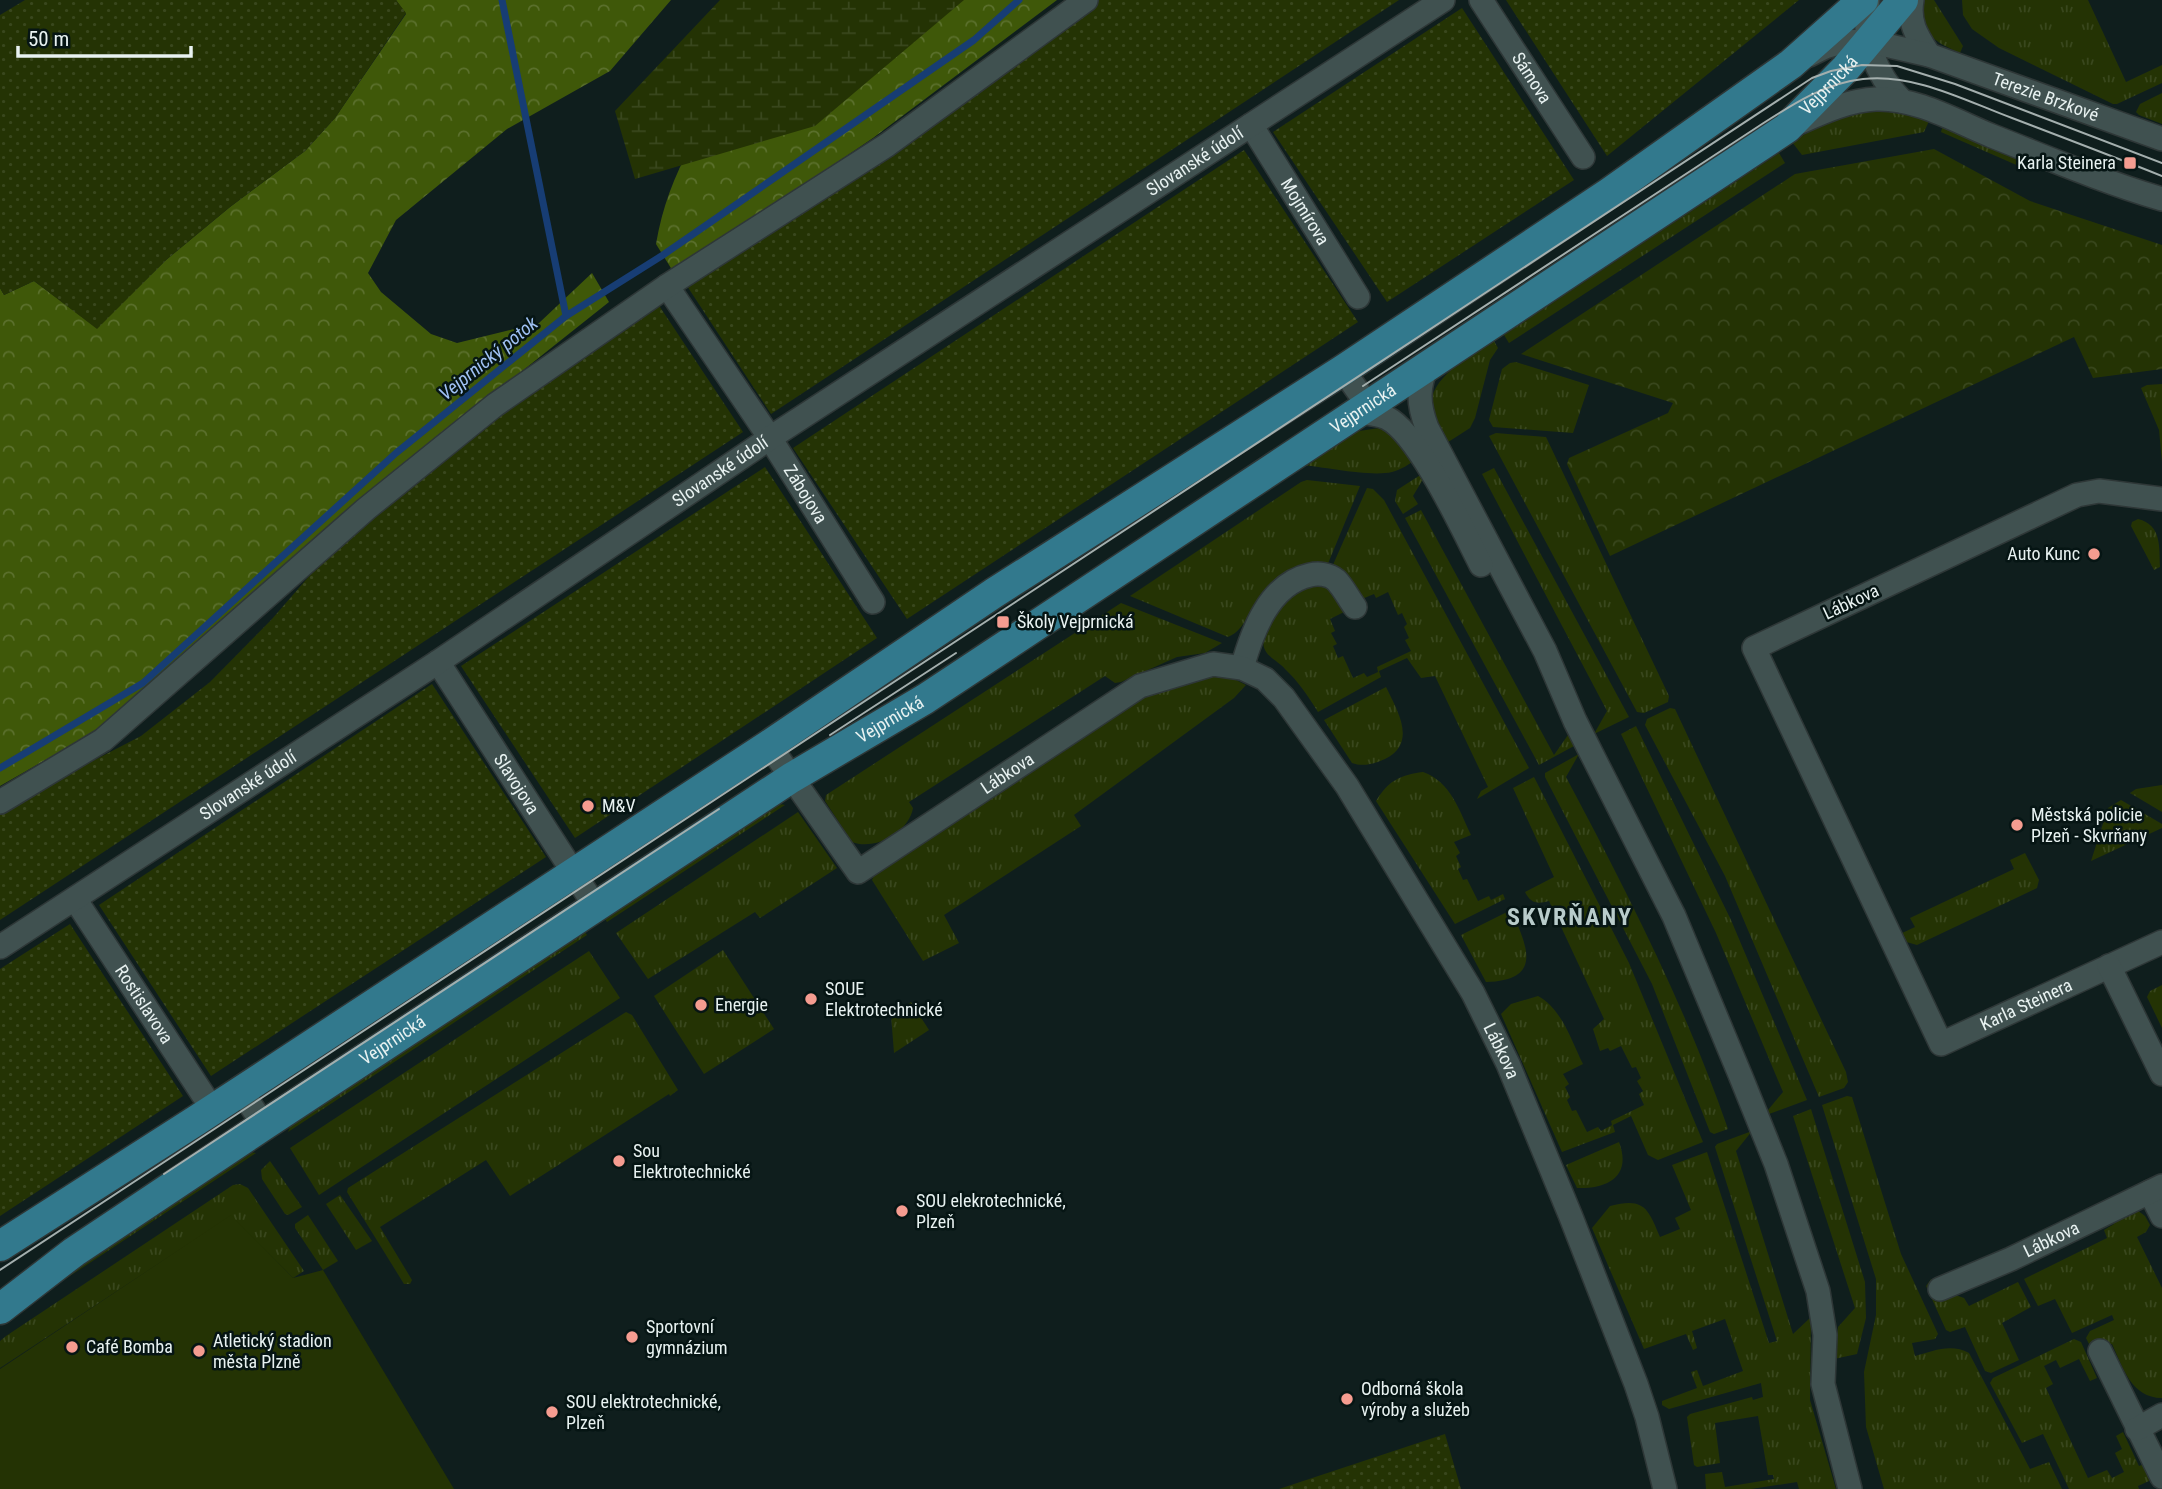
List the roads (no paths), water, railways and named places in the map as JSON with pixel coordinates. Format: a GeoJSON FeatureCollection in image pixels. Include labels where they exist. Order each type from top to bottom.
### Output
{"type":"FeatureCollection","features":[{"type":"Feature","properties":{"kind":"main road"},"geometry":{"type":"LineString","coordinates":[[0,1246],[213,1110],[769,746],[994,593],[1343,370],[1609,193],[1791,64],[1863,0]]}},
{"type":"Feature","properties":{"kind":"main road","name":"Vejprnická"},"geometry":{"type":"LineString","coordinates":[[0,1309],[88,1242],[595,906],[791,778],[925,699],[1787,128],[1846,68],[1903,0]]}},
{"type":"Feature","properties":{"kind":"street"},"geometry":{"type":"LineString","coordinates":[[0,802],[103,740],[366,509],[495,405],[667,286],[887,145],[1086,0]]}},
{"type":"Feature","properties":{"kind":"street","name":"Slovanské údolí"},"geometry":{"type":"LineString","coordinates":[[0,947],[438,662],[770,438],[1443,0]]}},
{"type":"Feature","properties":{"kind":"street","name":"Sámova"},"geometry":{"type":"LineString","coordinates":[[1481,0],[1583,157]]}},
{"type":"Feature","properties":{"kind":"street"},"geometry":{"type":"LineString","coordinates":[[1868,0],[1868,41],[1880,74],[1902,101]]}},
{"type":"Feature","properties":{"kind":"street"},"geometry":{"type":"LineString","coordinates":[[1912,0],[1910,19],[1915,35],[1929,55]]}},
{"type":"Feature","properties":{"kind":"street","name":"Terezie Brzkové"},"geometry":{"type":"LineString","coordinates":[[1791,64],[1825,47],[1842,42],[1868,41],[1929,55],[2162,139]]}},
{"type":"Feature","properties":{"kind":"street"},"geometry":{"type":"LineString","coordinates":[[1787,128],[1849,103],[1876,99],[1902,101],[1930,109],[1994,137],[2162,199]]}},
{"type":"Feature","properties":{"kind":"street","name":"Mojmírova"},"geometry":{"type":"LineString","coordinates":[[1251,125],[1358,297]]}},
{"type":"Feature","properties":{"kind":"street","name":"Zábojova"},"geometry":{"type":"LineString","coordinates":[[667,286],[770,438],[873,602]]}},
{"type":"Feature","properties":{"kind":"street"},"geometry":{"type":"LineString","coordinates":[[1429,364],[1419,391],[1420,408],[1427,428],[1545,651],[1574,721],[1674,916],[1776,1164],[1818,1291],[1825,1335],[1825,1394],[1850,1489]]}},
{"type":"Feature","properties":{"kind":"street"},"geometry":{"type":"LineString","coordinates":[[1343,370],[1365,410],[1387,418],[1404,430],[1413,442],[1532,659],[1574,721]]}},
{"type":"Feature","properties":{"kind":"street","name":"Lábkova"},"geometry":{"type":"LineString","coordinates":[[1941,1044],[1754,648],[2077,495],[2099,491],[2162,499]]}},
{"type":"Feature","properties":{"kind":"street"},"geometry":{"type":"LineString","coordinates":[[1242,668],[1254,630],[1270,602],[1297,579],[1313,574],[1327,575],[1336,580],[1355,607]]}},
{"type":"Feature","properties":{"kind":"street","name":"Slavojova"},"geometry":{"type":"LineString","coordinates":[[438,662],[595,906]]}},
{"type":"Feature","properties":{"kind":"street","name":"Lábkova"},"geometry":{"type":"LineString","coordinates":[[791,778],[858,872],[1140,686],[1213,664],[1242,668],[1265,679],[1284,698],[1340,776],[1473,993],[1508,1064],[1636,1384],[1665,1489]]}},
{"type":"Feature","properties":{"kind":"street"},"geometry":{"type":"LineString","coordinates":[[769,746],[791,778]]}},
{"type":"Feature","properties":{"kind":"street","name":"Rostislavova"},"geometry":{"type":"LineString","coordinates":[[75,899],[213,1110]]}},
{"type":"Feature","properties":{"kind":"street","name":"Karla Steinera"},"geometry":{"type":"LineString","coordinates":[[1941,1044],[2162,942]]}},
{"type":"Feature","properties":{"kind":"street"},"geometry":{"type":"LineString","coordinates":[[2109,967],[2162,1074]]}},
{"type":"Feature","properties":{"kind":"street"},"geometry":{"type":"LineString","coordinates":[[241,1091],[264,1125]]}},
{"type":"Feature","properties":{"kind":"street"},"geometry":{"type":"LineString","coordinates":[[2156,1189],[2162,1216]]}},
{"type":"Feature","properties":{"kind":"street","name":"Lábkova"},"geometry":{"type":"LineString","coordinates":[[1940,1289],[2011,1259],[2156,1189]]}},
{"type":"Feature","properties":{"kind":"street"},"geometry":{"type":"LineString","coordinates":[[2099,1351],[2162,1478]]}},
{"type":"Feature","properties":{"kind":"street"},"geometry":{"type":"LineString","coordinates":[[2137,1429],[2162,1416]]}},
{"type":"Feature","properties":{"kind":"waterway"},"geometry":{"type":"LineString","coordinates":[[502,0],[566,316]]}},
{"type":"Feature","properties":{"kind":"waterway","name":"Vejprnický potok"},"geometry":{"type":"LineString","coordinates":[[0,768],[143,683],[396,453],[566,316],[663,255],[974,40],[1019,0]]}},
{"type":"Feature","properties":{"kind":"tram line"},"geometry":{"type":"LineString","coordinates":[[0,1270],[1812,78],[1862,65],[1897,66],[1955,84],[2162,163]]}},
{"type":"Feature","properties":{"kind":"tram line"},"geometry":{"type":"LineString","coordinates":[[1363,386],[1774,116],[1810,96],[1849,81],[1882,78],[1920,84],[2162,176]]}},
{"type":"Feature","properties":{"kind":"tram line"},"geometry":{"type":"LineString","coordinates":[[830,735],[956,653]]}},
{"type":"Feature","properties":{"kind":"tram line"},"geometry":{"type":"LineString","coordinates":[[164,1174],[719,809]]}},
{"type":"Feature","properties":{"kind":"place","name":"Karla Steinera"},"geometry":{"type":"Point","coordinates":[2130,163]}},
{"type":"Feature","properties":{"kind":"place","name":"Auto Kunc"},"geometry":{"type":"Point","coordinates":[2094,554]}},
{"type":"Feature","properties":{"kind":"place","name":"Školy Vejprnická"},"geometry":{"type":"Point","coordinates":[1003,622]}},
{"type":"Feature","properties":{"kind":"place","name":"M&V"},"geometry":{"type":"Point","coordinates":[588,806]}},
{"type":"Feature","properties":{"kind":"place","name":"Městská policie Plzeň - Skvrňany"},"geometry":{"type":"Point","coordinates":[2017,825]}},
{"type":"Feature","properties":{"kind":"place","name":"SOUE Elektrotechnické"},"geometry":{"type":"Point","coordinates":[811,999]}},
{"type":"Feature","properties":{"kind":"place","name":"Energie"},"geometry":{"type":"Point","coordinates":[701,1005]}},
{"type":"Feature","properties":{"kind":"place","name":"Sou Elektrotechnické"},"geometry":{"type":"Point","coordinates":[619,1161]}},
{"type":"Feature","properties":{"kind":"place","name":"SOU elekrotechnické, Plzeň"},"geometry":{"type":"Point","coordinates":[902,1211]}},
{"type":"Feature","properties":{"kind":"place","name":"Sportovní gymnázium"},"geometry":{"type":"Point","coordinates":[632,1337]}},
{"type":"Feature","properties":{"kind":"place","name":"Café Bomba"},"geometry":{"type":"Point","coordinates":[72,1347]}},
{"type":"Feature","properties":{"kind":"place","name":"Atletický stadion města Plzně"},"geometry":{"type":"Point","coordinates":[199,1351]}},
{"type":"Feature","properties":{"kind":"place","name":"Odborná škola výroby a služeb"},"geometry":{"type":"Point","coordinates":[1347,1399]}},
{"type":"Feature","properties":{"kind":"place","name":"SOU elektrotechnické, Plzeň"},"geometry":{"type":"Point","coordinates":[552,1412]}},
{"type":"Feature","properties":{"kind":"district","name":"SKVRŇANY"},"geometry":{"type":"Point","coordinates":[1570,917]}}]}
